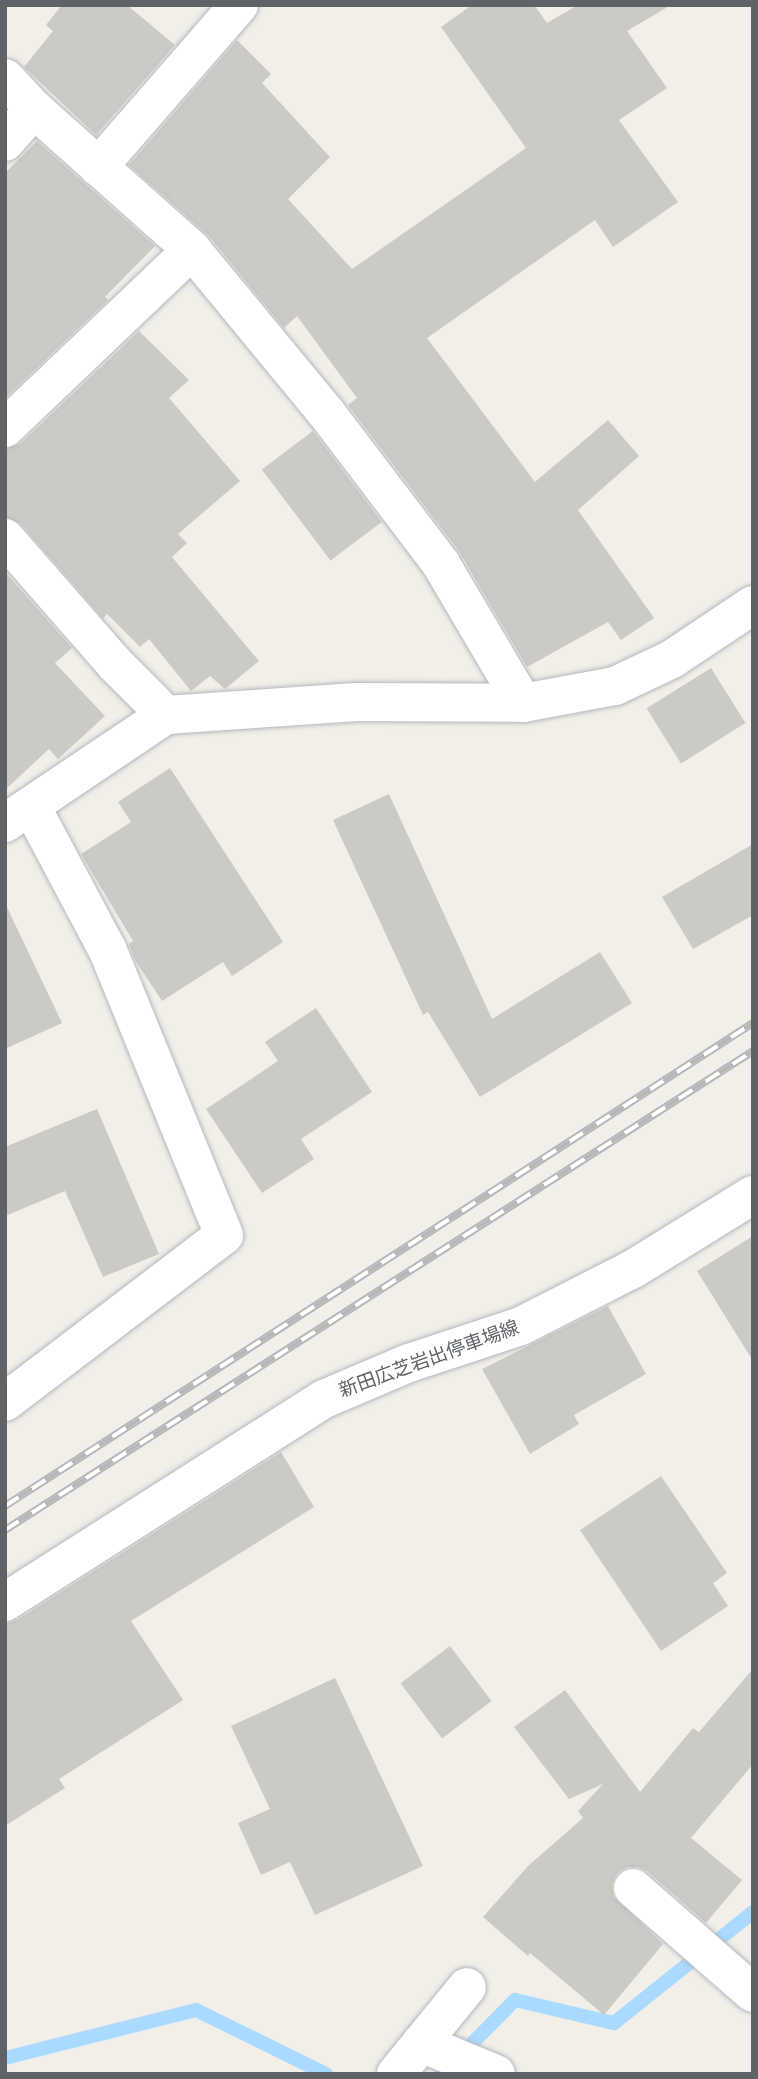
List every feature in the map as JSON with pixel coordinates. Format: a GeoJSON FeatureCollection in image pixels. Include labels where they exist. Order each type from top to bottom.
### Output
{"type":"FeatureCollection","features":[{"type":"Feature","properties":{"kind":"street"},"geometry":{"type":"LineString","coordinates":[[99,167],[239,5]]}},
{"type":"Feature","properties":{"kind":"street"},"geometry":{"type":"LineString","coordinates":[[5,78],[34,110],[192,250],[328,415],[441,564],[523,703]]}},
{"type":"Feature","properties":{"kind":"street"},"geometry":{"type":"LineString","coordinates":[[5,142],[34,110]]}},
{"type":"Feature","properties":{"kind":"street"},"geometry":{"type":"LineString","coordinates":[[5,428],[192,250]]}},
{"type":"Feature","properties":{"kind":"street"},"geometry":{"type":"LineString","coordinates":[[5,538],[114,663],[166,715]]}},
{"type":"Feature","properties":{"kind":"street"},"geometry":{"type":"LineString","coordinates":[[5,1402],[224,1235],[107,950],[18,814],[166,715],[356,702],[523,703],[615,686],[672,659],[753,605]]}},
{"type":"Feature","properties":{"kind":"street","name":"新田広芝岩出停車場線"},"geometry":{"type":"LineString","coordinates":[[5,1602],[324,1399],[409,1363],[520,1326],[633,1269],[753,1195]]}},
{"type":"Feature","properties":{"kind":"street"},"geometry":{"type":"LineString","coordinates":[[633,1888],[753,1993]]}},
{"type":"Feature","properties":{"kind":"street"},"geometry":{"type":"LineString","coordinates":[[396,2074],[467,1987]]}},
{"type":"Feature","properties":{"kind":"street"},"geometry":{"type":"LineString","coordinates":[[421,2043],[496,2074]]}},
{"type":"Feature","properties":{"kind":"building"},"geometry":{"type":"Polygon","coordinates":[[[62,5],[127,5],[175,45],[96,135],[24,67],[53,31],[46,25],[62,5]]]}},
{"type":"Feature","properties":{"kind":"building"},"geometry":{"type":"Polygon","coordinates":[[[472,5],[534,5],[547,23],[578,5],[671,5],[627,31],[667,88],[619,120],[678,202],[613,247],[595,220],[427,338],[535,482],[608,420],[639,456],[578,510],[654,618],[621,640],[608,622],[527,667],[459,551],[348,405],[357,398],[297,316],[284,328],[209,236],[129,165],[237,40],[271,74],[262,83],[330,157],[288,199],[352,269],[526,148],[441,27],[472,5]]]}},
{"type":"Feature","properties":{"kind":"building"},"geometry":{"type":"Polygon","coordinates":[[[37,141],[155,246],[105,297],[108,300],[5,398],[5,173],[37,141]]]}},
{"type":"Feature","properties":{"kind":"building"},"geometry":{"type":"Polygon","coordinates":[[[139,331],[189,380],[169,398],[240,481],[178,534],[187,543],[172,557],[259,661],[225,689],[210,676],[191,691],[149,639],[140,647],[107,614],[103,618],[21,524],[5,517],[5,449],[20,444],[139,331]]]}},
{"type":"Feature","properties":{"kind":"building"},"geometry":{"type":"Polygon","coordinates":[[[313,431],[382,522],[330,561],[262,470],[313,431]]]}},
{"type":"Feature","properties":{"kind":"building"},"geometry":{"type":"Polygon","coordinates":[[[5,572],[72,648],[55,663],[105,716],[58,759],[49,749],[5,790],[5,572]]]}},
{"type":"Feature","properties":{"kind":"building"},"geometry":{"type":"Polygon","coordinates":[[[711,668],[745,723],[681,763],[647,708],[711,668]]]}},
{"type":"Feature","properties":{"kind":"building"},"geometry":{"type":"Polygon","coordinates":[[[170,768],[283,942],[232,976],[223,962],[162,1001],[135,960],[129,944],[133,941],[81,854],[131,822],[118,802],[170,768]]]}},
{"type":"Feature","properties":{"kind":"building"},"geometry":{"type":"Polygon","coordinates":[[[389,794],[492,1019],[600,952],[632,1003],[480,1097],[428,1012],[423,1015],[333,820],[389,794]]]}},
{"type":"Feature","properties":{"kind":"building"},"geometry":{"type":"Polygon","coordinates":[[[753,844],[753,915],[693,949],[662,897],[753,844]]]}},
{"type":"Feature","properties":{"kind":"building"},"geometry":{"type":"Polygon","coordinates":[[[5,903],[62,1023],[5,1049],[5,903]]]}},
{"type":"Feature","properties":{"kind":"building"},"geometry":{"type":"Polygon","coordinates":[[[316,1008],[372,1092],[301,1139],[314,1159],[262,1193],[206,1109],[278,1061],[265,1042],[316,1008]]]}},
{"type":"Feature","properties":{"kind":"building"},"geometry":{"type":"Polygon","coordinates":[[[97,1109],[159,1254],[103,1277],[65,1191],[5,1216],[5,1147],[97,1109]]]}},
{"type":"Feature","properties":{"kind":"building"},"geometry":{"type":"Polygon","coordinates":[[[753,1236],[753,1361],[697,1271],[753,1236]]]}},
{"type":"Feature","properties":{"kind":"building"},"geometry":{"type":"Polygon","coordinates":[[[608,1306],[646,1374],[574,1415],[579,1424],[530,1454],[482,1369],[608,1306]]]}},
{"type":"Feature","properties":{"kind":"building"},"geometry":{"type":"Polygon","coordinates":[[[281,1452],[314,1507],[131,1621],[183,1700],[59,1779],[65,1788],[5,1826],[5,1624],[17,1620],[281,1452]]]}},
{"type":"Feature","properties":{"kind":"building"},"geometry":{"type":"Polygon","coordinates":[[[661,1476],[727,1573],[713,1583],[728,1606],[661,1651],[580,1530],[661,1476]]]}},
{"type":"Feature","properties":{"kind":"building"},"geometry":{"type":"Polygon","coordinates":[[[450,1646],[492,1701],[442,1738],[400,1683],[450,1646]]]}},
{"type":"Feature","properties":{"kind":"building"},"geometry":{"type":"Polygon","coordinates":[[[753,1669],[753,1764],[691,1838],[742,1880],[706,1923],[647,1871],[638,1867],[627,1867],[617,1873],[612,1884],[613,1896],[663,1944],[604,2015],[483,1917],[528,1866],[583,1818],[578,1811],[603,1784],[569,1799],[514,1727],[565,1690],[640,1792],[693,1728],[699,1732],[753,1669]]]}},
{"type":"Feature","properties":{"kind":"building"},"geometry":{"type":"Polygon","coordinates":[[[335,1678],[423,1866],[315,1915],[290,1862],[261,1875],[238,1823],[270,1809],[231,1726],[335,1678]]]}},
{"type":"Feature","properties":{"kind":"waterway"},"geometry":{"type":"LineString","coordinates":[[442,2074],[515,2000],[614,2023],[753,1912]]}},
{"type":"Feature","properties":{"kind":"waterway"},"geometry":{"type":"LineString","coordinates":[[5,2058],[196,2010],[326,2074]]}},
{"type":"Feature","properties":{"kind":"railway"},"geometry":{"type":"LineString","coordinates":[[5,1506],[753,1023]]}},
{"type":"Feature","properties":{"kind":"railway"},"geometry":{"type":"LineString","coordinates":[[5,1530],[753,1051]]}}]}
